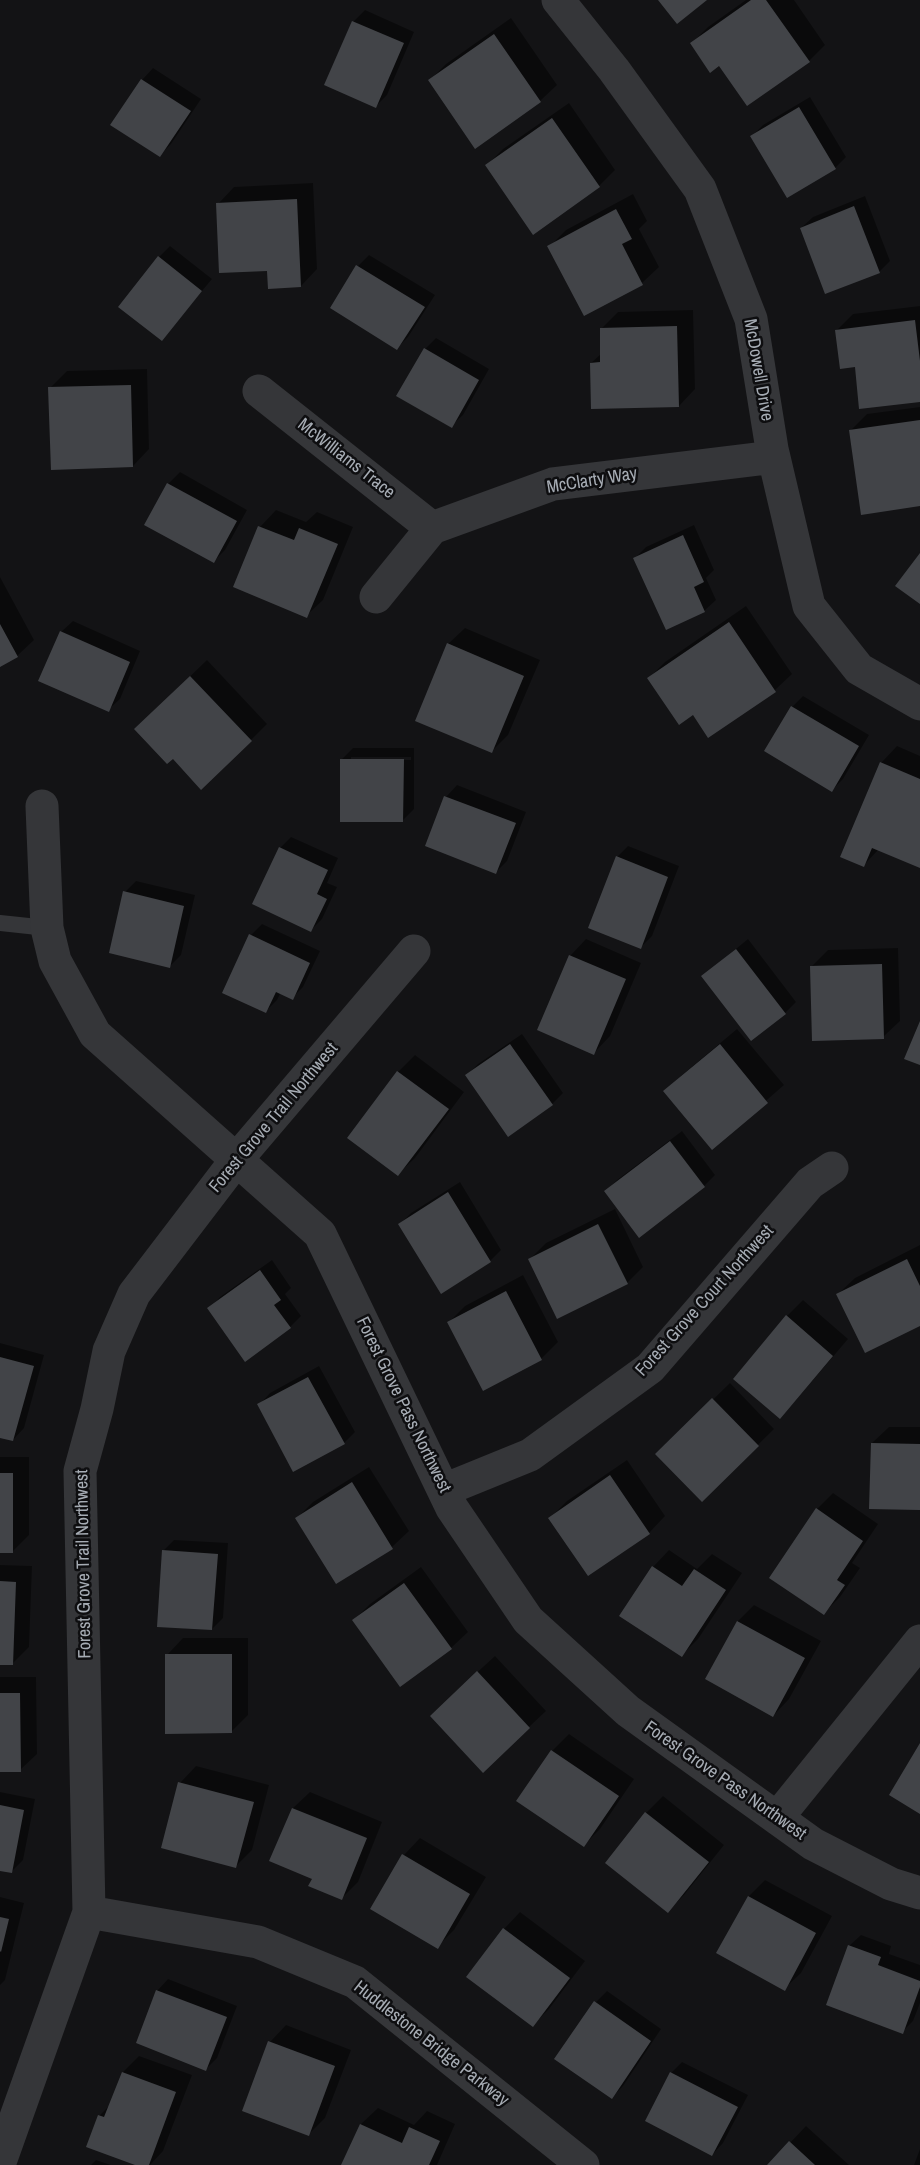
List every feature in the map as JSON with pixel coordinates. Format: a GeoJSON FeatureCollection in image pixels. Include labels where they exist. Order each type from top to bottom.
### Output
{"type":"FeatureCollection","features":[{"type":"Feature","properties":{"kind":"street","name":"McDowell Drive"},"geometry":{"type":"LineString","coordinates":[[558,0],[614,70],[700,189],[751,320],[774,457],[809,606],[859,669],[920,704]]}},
{"type":"Feature","properties":{"kind":"street","name":"McWilliams Trace"},"geometry":{"type":"LineString","coordinates":[[259,391],[432,528]]}},
{"type":"Feature","properties":{"kind":"street","name":"McClarty Way"},"geometry":{"type":"LineString","coordinates":[[432,528],[553,484],[774,457]]}},
{"type":"Feature","properties":{"kind":"street"},"geometry":{"type":"LineString","coordinates":[[376,597],[432,528]]}},
{"type":"Feature","properties":{"kind":"street","name":"Forest Grove Pass Northwest"},"geometry":{"type":"LineString","coordinates":[[42,806],[47,928],[56,961],[95,1034],[320,1234],[452,1508],[528,1620],[628,1712],[813,1844],[891,1884],[920,1893]]}},
{"type":"Feature","properties":{"kind":"street","name":"Forest Grove Trail Northwest"},"geometry":{"type":"LineString","coordinates":[[0,2162],[89,1912],[80,1471],[109,1351],[135,1294],[237,1159],[414,951]]}},
{"type":"Feature","properties":{"kind":"street","name":"Forest Grove Court Northwest"},"geometry":{"type":"LineString","coordinates":[[444,1490],[530,1455],[650,1368],[810,1183],[832,1168]]}},
{"type":"Feature","properties":{"kind":"street"},"geometry":{"type":"LineString","coordinates":[[777,1818],[920,1641]]}},
{"type":"Feature","properties":{"kind":"street","name":"Huddlestone Bridge Parkway"},"geometry":{"type":"LineString","coordinates":[[89,1912],[258,1942],[355,1982],[583,2165]]}},
{"type":"Feature","properties":{"kind":"lane"},"geometry":{"type":"LineString","coordinates":[[0,923],[47,928]]}},
{"type":"Feature","properties":{"kind":"building"},"geometry":{"type":"Polygon","coordinates":[[[658,0],[707,0],[677,24],[658,0]]]}},
{"type":"Feature","properties":{"kind":"building"},"geometry":{"type":"Polygon","coordinates":[[[751,0],[766,0],[810,62],[747,106],[719,66],[710,73],[690,43],[751,0]]]}},
{"type":"Feature","properties":{"kind":"building"},"geometry":{"type":"Polygon","coordinates":[[[352,21],[404,43],[376,108],[324,85],[352,21]]]}},
{"type":"Feature","properties":{"kind":"building"},"geometry":{"type":"Polygon","coordinates":[[[494,34],[541,102],[475,149],[428,80],[494,34]]]}},
{"type":"Feature","properties":{"kind":"building"},"geometry":{"type":"Polygon","coordinates":[[[141,79],[191,111],[160,157],[110,125],[141,79]]]}},
{"type":"Feature","properties":{"kind":"building"},"geometry":{"type":"Polygon","coordinates":[[[799,107],[836,169],[787,198],[750,136],[799,107]]]}},
{"type":"Feature","properties":{"kind":"building"},"geometry":{"type":"Polygon","coordinates":[[[552,118],[600,187],[533,235],[485,165],[552,118]]]}},
{"type":"Feature","properties":{"kind":"building"},"geometry":{"type":"Polygon","coordinates":[[[297,199],[301,287],[268,289],[267,271],[219,273],[216,203],[297,199]]]}},
{"type":"Feature","properties":{"kind":"building"},"geometry":{"type":"Polygon","coordinates":[[[854,206],[880,273],[825,294],[800,228],[854,206]]]}},
{"type":"Feature","properties":{"kind":"building"},"geometry":{"type":"Polygon","coordinates":[[[616,209],[632,239],[622,244],[643,285],[584,316],[547,246],[616,209]]]}},
{"type":"Feature","properties":{"kind":"building"},"geometry":{"type":"Polygon","coordinates":[[[158,256],[202,291],[162,341],[118,307],[158,256]]]}},
{"type":"Feature","properties":{"kind":"building"},"geometry":{"type":"Polygon","coordinates":[[[356,265],[425,307],[397,350],[330,308],[356,265]]]}},
{"type":"Feature","properties":{"kind":"building"},"geometry":{"type":"Polygon","coordinates":[[[915,320],[920,361],[920,402],[859,409],[855,367],[840,369],[835,330],[915,320]]]}},
{"type":"Feature","properties":{"kind":"building"},"geometry":{"type":"Polygon","coordinates":[[[677,326],[679,407],[591,409],[590,363],[600,362],[600,328],[677,326]]]}},
{"type":"Feature","properties":{"kind":"building"},"geometry":{"type":"Polygon","coordinates":[[[424,348],[479,380],[452,428],[396,396],[424,348]]]}},
{"type":"Feature","properties":{"kind":"building"},"geometry":{"type":"Polygon","coordinates":[[[131,385],[133,467],[51,470],[48,387],[131,385]]]}},
{"type":"Feature","properties":{"kind":"building"},"geometry":{"type":"Polygon","coordinates":[[[920,420],[920,506],[861,515],[849,430],[920,420]]]}},
{"type":"Feature","properties":{"kind":"building"},"geometry":{"type":"Polygon","coordinates":[[[167,483],[237,521],[214,563],[144,525],[167,483]]]}},
{"type":"Feature","properties":{"kind":"building"},"geometry":{"type":"Polygon","coordinates":[[[258,526],[294,540],[299,528],[338,544],[307,618],[233,587],[258,526]]]}},
{"type":"Feature","properties":{"kind":"building"},"geometry":{"type":"Polygon","coordinates":[[[683,535],[704,582],[694,587],[705,612],[666,630],[633,558],[683,535]]]}},
{"type":"Feature","properties":{"kind":"building"},"geometry":{"type":"Polygon","coordinates":[[[920,553],[920,604],[895,586],[920,553]]]}},
{"type":"Feature","properties":{"kind":"building"},"geometry":{"type":"Polygon","coordinates":[[[729,622],[776,692],[708,738],[693,715],[679,725],[647,678],[729,622]]]}},
{"type":"Feature","properties":{"kind":"building"},"geometry":{"type":"Polygon","coordinates":[[[0,624],[18,657],[0,667],[0,624]]]}},
{"type":"Feature","properties":{"kind":"building"},"geometry":{"type":"Polygon","coordinates":[[[60,631],[130,662],[109,712],[38,681],[60,631]]]}},
{"type":"Feature","properties":{"kind":"building"},"geometry":{"type":"Polygon","coordinates":[[[447,643],[524,676],[492,753],[415,721],[447,643]]]}},
{"type":"Feature","properties":{"kind":"building"},"geometry":{"type":"Polygon","coordinates":[[[190,676],[252,741],[201,790],[173,759],[167,764],[134,729],[190,676]]]}},
{"type":"Feature","properties":{"kind":"building"},"geometry":{"type":"Polygon","coordinates":[[[791,706],[859,746],[832,792],[764,751],[791,706]]]}},
{"type":"Feature","properties":{"kind":"building"},"geometry":{"type":"Polygon","coordinates":[[[340,759],[404,759],[403,822],[340,822],[340,759]]]}},
{"type":"Feature","properties":{"kind":"building"},"geometry":{"type":"Polygon","coordinates":[[[880,762],[920,779],[920,868],[872,848],[864,867],[840,857],[880,762]]]}},
{"type":"Feature","properties":{"kind":"building"},"geometry":{"type":"Polygon","coordinates":[[[444,796],[516,823],[496,874],[425,846],[444,796]]]}},
{"type":"Feature","properties":{"kind":"building"},"geometry":{"type":"Polygon","coordinates":[[[279,847],[328,870],[317,894],[327,899],[311,932],[252,904],[279,847]]]}},
{"type":"Feature","properties":{"kind":"building"},"geometry":{"type":"Polygon","coordinates":[[[616,856],[668,877],[641,949],[588,928],[616,856]]]}},
{"type":"Feature","properties":{"kind":"building"},"geometry":{"type":"Polygon","coordinates":[[[123,891],[184,906],[170,968],[109,953],[123,891]]]}},
{"type":"Feature","properties":{"kind":"building"},"geometry":{"type":"Polygon","coordinates":[[[249,934],[310,963],[293,1000],[276,992],[266,1013],[222,993],[249,934]]]}},
{"type":"Feature","properties":{"kind":"building"},"geometry":{"type":"Polygon","coordinates":[[[736,949],[786,1014],[751,1041],[701,976],[736,949]]]}},
{"type":"Feature","properties":{"kind":"building"},"geometry":{"type":"Polygon","coordinates":[[[569,955],[626,979],[594,1055],[537,1030],[569,955]]]}},
{"type":"Feature","properties":{"kind":"building"},"geometry":{"type":"Polygon","coordinates":[[[882,964],[884,1039],[812,1041],[810,966],[882,964]]]}},
{"type":"Feature","properties":{"kind":"building"},"geometry":{"type":"Polygon","coordinates":[[[920,1021],[920,1065],[904,1059],[920,1021]]]}},
{"type":"Feature","properties":{"kind":"building"},"geometry":{"type":"Polygon","coordinates":[[[510,1044],[553,1105],[508,1137],[465,1075],[510,1044]]]}},
{"type":"Feature","properties":{"kind":"building"},"geometry":{"type":"Polygon","coordinates":[[[720,1044],[768,1103],[712,1150],[663,1091],[720,1044]]]}},
{"type":"Feature","properties":{"kind":"building"},"geometry":{"type":"Polygon","coordinates":[[[397,1071],[449,1109],[398,1176],[347,1138],[397,1071]]]}},
{"type":"Feature","properties":{"kind":"building"},"geometry":{"type":"Polygon","coordinates":[[[670,1141],[705,1187],[639,1238],[604,1191],[670,1141]]]}},
{"type":"Feature","properties":{"kind":"building"},"geometry":{"type":"Polygon","coordinates":[[[448,1192],[491,1262],[441,1294],[398,1224],[448,1192]]]}},
{"type":"Feature","properties":{"kind":"building"},"geometry":{"type":"Polygon","coordinates":[[[598,1224],[628,1284],[557,1319],[528,1259],[598,1224]]]}},
{"type":"Feature","properties":{"kind":"building"},"geometry":{"type":"Polygon","coordinates":[[[907,1259],[920,1286],[920,1326],[865,1353],[836,1294],[907,1259]]]}},
{"type":"Feature","properties":{"kind":"building"},"geometry":{"type":"Polygon","coordinates":[[[260,1270],[281,1300],[274,1305],[291,1328],[245,1362],[207,1308],[260,1270]]]}},
{"type":"Feature","properties":{"kind":"building"},"geometry":{"type":"Polygon","coordinates":[[[506,1291],[542,1360],[483,1391],[447,1322],[506,1291]]]}},
{"type":"Feature","properties":{"kind":"building"},"geometry":{"type":"Polygon","coordinates":[[[786,1315],[833,1356],[780,1419],[733,1379],[786,1315]]]}},
{"type":"Feature","properties":{"kind":"building"},"geometry":{"type":"Polygon","coordinates":[[[0,1357],[34,1366],[13,1441],[0,1438],[0,1357]]]}},
{"type":"Feature","properties":{"kind":"building"},"geometry":{"type":"Polygon","coordinates":[[[308,1377],[345,1444],[293,1472],[257,1404],[308,1377]]]}},
{"type":"Feature","properties":{"kind":"building"},"geometry":{"type":"Polygon","coordinates":[[[712,1398],[759,1446],[702,1502],[655,1454],[712,1398]]]}},
{"type":"Feature","properties":{"kind":"building"},"geometry":{"type":"Polygon","coordinates":[[[871,1443],[920,1444],[920,1510],[869,1509],[871,1443]]]}},
{"type":"Feature","properties":{"kind":"building"},"geometry":{"type":"Polygon","coordinates":[[[0,1473],[13,1473],[13,1553],[0,1553],[0,1473]]]}},
{"type":"Feature","properties":{"kind":"building"},"geometry":{"type":"Polygon","coordinates":[[[610,1475],[650,1534],[588,1576],[548,1518],[610,1475]]]}},
{"type":"Feature","properties":{"kind":"building"},"geometry":{"type":"Polygon","coordinates":[[[352,1482],[393,1549],[336,1584],[295,1518],[352,1482]]]}},
{"type":"Feature","properties":{"kind":"building"},"geometry":{"type":"Polygon","coordinates":[[[816,1508],[863,1541],[837,1580],[845,1585],[824,1615],[769,1578],[816,1508]]]}},
{"type":"Feature","properties":{"kind":"building"},"geometry":{"type":"Polygon","coordinates":[[[162,1550],[218,1554],[212,1630],[157,1627],[162,1550]]]}},
{"type":"Feature","properties":{"kind":"building"},"geometry":{"type":"Polygon","coordinates":[[[652,1566],[682,1586],[694,1569],[726,1590],[682,1657],[619,1616],[652,1566]]]}},
{"type":"Feature","properties":{"kind":"building"},"geometry":{"type":"Polygon","coordinates":[[[0,1581],[16,1582],[13,1665],[0,1665],[0,1581]]]}},
{"type":"Feature","properties":{"kind":"building"},"geometry":{"type":"Polygon","coordinates":[[[404,1583],[452,1649],[400,1687],[352,1620],[404,1583]]]}},
{"type":"Feature","properties":{"kind":"building"},"geometry":{"type":"Polygon","coordinates":[[[737,1621],[805,1658],[773,1717],[705,1679],[737,1621]]]}},
{"type":"Feature","properties":{"kind":"building"},"geometry":{"type":"Polygon","coordinates":[[[165,1654],[232,1654],[232,1733],[165,1734],[165,1654]]]}},
{"type":"Feature","properties":{"kind":"building"},"geometry":{"type":"Polygon","coordinates":[[[477,1671],[530,1728],[483,1773],[430,1716],[477,1671]]]}},
{"type":"Feature","properties":{"kind":"building"},"geometry":{"type":"Polygon","coordinates":[[[0,1693],[20,1693],[21,1772],[0,1772],[0,1693]]]}},
{"type":"Feature","properties":{"kind":"building"},"geometry":{"type":"Polygon","coordinates":[[[920,1743],[920,1814],[889,1795],[920,1743]]]}},
{"type":"Feature","properties":{"kind":"building"},"geometry":{"type":"Polygon","coordinates":[[[551,1750],[619,1796],[584,1847],[516,1801],[551,1750]]]}},
{"type":"Feature","properties":{"kind":"building"},"geometry":{"type":"Polygon","coordinates":[[[178,1782],[254,1802],[236,1868],[161,1848],[178,1782]]]}},
{"type":"Feature","properties":{"kind":"building"},"geometry":{"type":"Polygon","coordinates":[[[0,1805],[24,1810],[12,1873],[0,1871],[0,1805]]]}},
{"type":"Feature","properties":{"kind":"building"},"geometry":{"type":"Polygon","coordinates":[[[292,1808],[367,1838],[342,1900],[308,1886],[312,1879],[269,1861],[292,1808]]]}},
{"type":"Feature","properties":{"kind":"building"},"geometry":{"type":"Polygon","coordinates":[[[645,1812],[709,1862],[668,1913],[605,1863],[645,1812]]]}},
{"type":"Feature","properties":{"kind":"building"},"geometry":{"type":"Polygon","coordinates":[[[402,1854],[470,1894],[438,1949],[370,1909],[402,1854]]]}},
{"type":"Feature","properties":{"kind":"building"},"geometry":{"type":"Polygon","coordinates":[[[748,1896],[816,1933],[785,1991],[716,1953],[748,1896]]]}},
{"type":"Feature","properties":{"kind":"building"},"geometry":{"type":"Polygon","coordinates":[[[0,1917],[9,1919],[1,1952],[0,1951],[0,1917]]]}},
{"type":"Feature","properties":{"kind":"building"},"geometry":{"type":"Polygon","coordinates":[[[503,1928],[570,1978],[533,2027],[466,1977],[503,1928]]]}},
{"type":"Feature","properties":{"kind":"building"},"geometry":{"type":"Polygon","coordinates":[[[848,1945],[881,1957],[878,1965],[920,1981],[920,1987],[903,2034],[826,2005],[848,1945]]]}},
{"type":"Feature","properties":{"kind":"building"},"geometry":{"type":"Polygon","coordinates":[[[156,1990],[227,2017],[206,2071],[136,2043],[156,1990]]]}},
{"type":"Feature","properties":{"kind":"building"},"geometry":{"type":"Polygon","coordinates":[[[594,2001],[651,2041],[612,2099],[554,2059],[594,2001]]]}},
{"type":"Feature","properties":{"kind":"building"},"geometry":{"type":"Polygon","coordinates":[[[268,2041],[335,2066],[309,2136],[242,2111],[268,2041]]]}},
{"type":"Feature","properties":{"kind":"building"},"geometry":{"type":"Polygon","coordinates":[[[122,2072],[176,2092],[149,2165],[135,2165],[86,2147],[98,2115],[104,2117],[122,2072]]]}},
{"type":"Feature","properties":{"kind":"building"},"geometry":{"type":"Polygon","coordinates":[[[670,2072],[738,2107],[712,2156],[645,2121],[670,2072]]]}},
{"type":"Feature","properties":{"kind":"building"},"geometry":{"type":"Polygon","coordinates":[[[360,2124],[402,2143],[409,2127],[440,2141],[429,2165],[341,2165],[360,2124]]]}},
{"type":"Feature","properties":{"kind":"building"},"geometry":{"type":"Polygon","coordinates":[[[789,2141],[815,2165],[767,2165],[789,2141]]]}}]}
